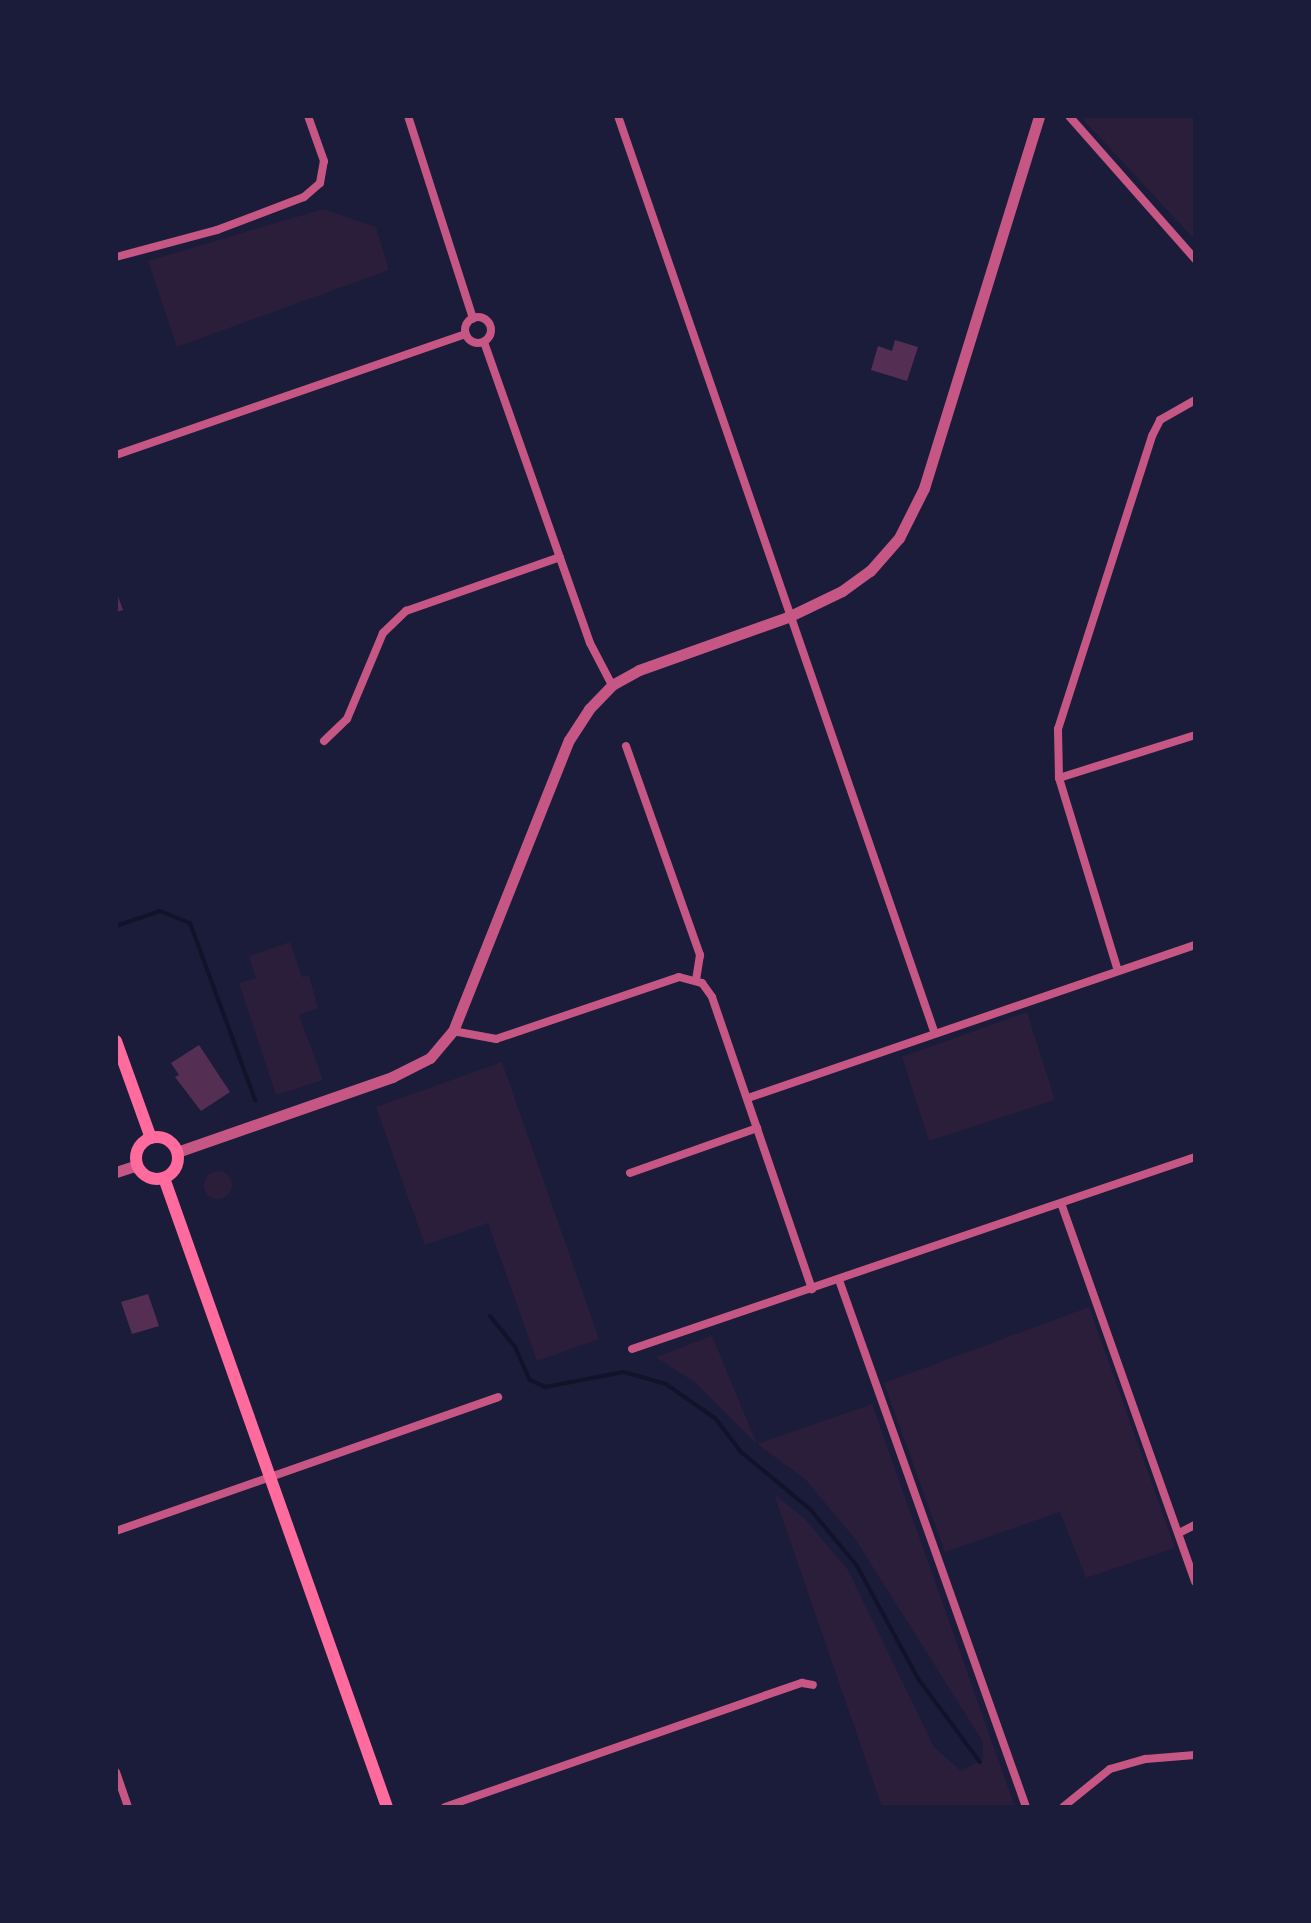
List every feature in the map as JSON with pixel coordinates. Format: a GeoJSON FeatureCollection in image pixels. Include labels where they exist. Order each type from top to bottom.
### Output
{"type":"FeatureCollection","features":[{"type":"Feature","properties":{"kind":"main road"},"geometry":{"type":"LineString","coordinates":[[116,1041],[151,1138]]}},
{"type":"Feature","properties":{"kind":"main road"},"geometry":{"type":"LineString","coordinates":[[151,1138],[164,1138],[177,1152],[177,1164],[164,1178],[151,1179],[137,1165],[137,1152],[151,1138]]}},
{"type":"Feature","properties":{"kind":"main road"},"geometry":{"type":"LineString","coordinates":[[164,1178],[387,1807]]}},
{"type":"Feature","properties":{"kind":"street"},"geometry":{"type":"LineString","coordinates":[[116,257],[217,230],[304,197],[320,183],[324,161],[308,116]]}},
{"type":"Feature","properties":{"kind":"street"},"geometry":{"type":"LineString","coordinates":[[116,455],[466,334],[473,319],[408,116]]}},
{"type":"Feature","properties":{"kind":"street"},"geometry":{"type":"LineString","coordinates":[[618,116],[788,617],[935,1034]]}},
{"type":"Feature","properties":{"kind":"street"},"geometry":{"type":"LineString","coordinates":[[177,1152],[412,1069],[453,1031],[569,740],[612,685],[669,657],[788,617],[870,571],[899,538],[917,501],[1039,116]]}},
{"type":"Feature","properties":{"kind":"street"},"geometry":{"type":"LineString","coordinates":[[1069,116],[1195,259]]}},
{"type":"Feature","properties":{"kind":"street"},"geometry":{"type":"LineString","coordinates":[[466,334],[473,342],[484,342],[490,335],[489,323],[473,319]]}},
{"type":"Feature","properties":{"kind":"street"},"geometry":{"type":"LineString","coordinates":[[484,342],[594,655],[612,685]]}},
{"type":"Feature","properties":{"kind":"street"},"geometry":{"type":"LineString","coordinates":[[1118,971],[1059,778],[1058,729],[1152,436],[1160,420],[1195,400]]}},
{"type":"Feature","properties":{"kind":"street"},"geometry":{"type":"LineString","coordinates":[[324,741],[347,719],[383,633],[406,611],[560,557]]}},
{"type":"Feature","properties":{"kind":"street"},"geometry":{"type":"LineString","coordinates":[[1059,778],[1195,735]]}},
{"type":"Feature","properties":{"kind":"street"},"geometry":{"type":"LineString","coordinates":[[626,746],[700,955],[696,980]]}},
{"type":"Feature","properties":{"kind":"street"},"geometry":{"type":"LineString","coordinates":[[748,1098],[1195,945]]}},
{"type":"Feature","properties":{"kind":"street"},"geometry":{"type":"LineString","coordinates":[[453,1031],[496,1039],[679,977],[696,980],[712,997],[812,1289]]}},
{"type":"Feature","properties":{"kind":"street"},"geometry":{"type":"LineString","coordinates":[[630,1173],[757,1128]]}},
{"type":"Feature","properties":{"kind":"street"},"geometry":{"type":"LineString","coordinates":[[632,1349],[1195,1157]]}},
{"type":"Feature","properties":{"kind":"street"},"geometry":{"type":"LineString","coordinates":[[116,1172],[137,1165]]}},
{"type":"Feature","properties":{"kind":"street"},"geometry":{"type":"LineString","coordinates":[[1061,1203],[1195,1582]]}},
{"type":"Feature","properties":{"kind":"street"},"geometry":{"type":"LineString","coordinates":[[839,1280],[1026,1807]]}},
{"type":"Feature","properties":{"kind":"street"},"geometry":{"type":"LineString","coordinates":[[116,1531],[498,1397]]}},
{"type":"Feature","properties":{"kind":"street"},"geometry":{"type":"LineString","coordinates":[[1179,1533],[1195,1525]]}},
{"type":"Feature","properties":{"kind":"street"},"geometry":{"type":"LineString","coordinates":[[445,1807],[788,1687],[813,1685]]}},
{"type":"Feature","properties":{"kind":"street"},"geometry":{"type":"LineString","coordinates":[[1063,1807],[1110,1769],[1146,1759],[1195,1755]]}},
{"type":"Feature","properties":{"kind":"street"},"geometry":{"type":"LineString","coordinates":[[116,1772],[128,1807]]}},
{"type":"Feature","properties":{"kind":"shaded area"},"geometry":{"type":"Polygon","coordinates":[[[1080,116],[1195,116],[1195,240],[1080,116]]]}},
{"type":"Feature","properties":{"kind":"shaded area"},"geometry":{"type":"Polygon","coordinates":[[[323,209],[376,227],[389,270],[177,347],[148,261],[323,209]]]}},
{"type":"Feature","properties":{"kind":"shaded area"},"geometry":{"type":"Polygon","coordinates":[[[290,942],[302,977],[309,975],[318,1008],[299,1015],[323,1080],[276,1095],[239,983],[256,978],[249,956],[290,942]]]}},
{"type":"Feature","properties":{"kind":"shaded area"},"geometry":{"type":"Polygon","coordinates":[[[1027,1012],[1055,1100],[929,1141],[902,1057],[1027,1012]]]}},
{"type":"Feature","properties":{"kind":"shaded area"},"geometry":{"type":"Polygon","coordinates":[[[502,1062],[599,1339],[537,1361],[488,1223],[425,1245],[376,1107],[502,1062]]]}},
{"type":"Feature","properties":{"kind":"shaded area"},"geometry":{"type":"Polygon","coordinates":[[[218,1171],[228,1175],[232,1185],[228,1195],[218,1199],[208,1195],[204,1185],[208,1175],[218,1171]]]}},
{"type":"Feature","properties":{"kind":"shaded area"},"geometry":{"type":"Polygon","coordinates":[[[1089,1307],[1175,1548],[1086,1578],[1060,1512],[945,1552],[884,1383],[1089,1307]]]}},
{"type":"Feature","properties":{"kind":"shaded area"},"geometry":{"type":"Polygon","coordinates":[[[712,1336],[757,1444],[697,1384],[656,1357],[712,1336]]]}},
{"type":"Feature","properties":{"kind":"shaded area"},"geometry":{"type":"Polygon","coordinates":[[[872,1404],[1015,1807],[882,1807],[774,1494],[804,1518],[848,1570],[934,1747],[961,1771],[983,1759],[983,1742],[856,1540],[805,1479],[757,1444],[872,1404]]]}},
{"type":"Feature","properties":{"kind":"building"},"geometry":{"type":"Polygon","coordinates":[[[895,340],[918,347],[907,381],[871,370],[878,346],[892,351],[895,340]]]}},
{"type":"Feature","properties":{"kind":"building"},"geometry":{"type":"Polygon","coordinates":[[[116,591],[123,610],[116,612],[116,591]]]}},
{"type":"Feature","properties":{"kind":"building"},"geometry":{"type":"Polygon","coordinates":[[[199,1045],[230,1092],[201,1111],[175,1077],[179,1075],[171,1063],[199,1045]]]}},
{"type":"Feature","properties":{"kind":"building"},"geometry":{"type":"Polygon","coordinates":[[[148,1294],[159,1326],[132,1334],[121,1302],[148,1294]]]}},
{"type":"Feature","properties":{"kind":"waterway"},"geometry":{"type":"LineString","coordinates":[[116,926],[160,911],[190,923],[255,1100]]}},
{"type":"Feature","properties":{"kind":"waterway"},"geometry":{"type":"LineString","coordinates":[[490,1316],[515,1347],[530,1380],[545,1387],[624,1372],[666,1384],[716,1419],[741,1452],[810,1509],[857,1566],[919,1680],[980,1762]]}}]}
